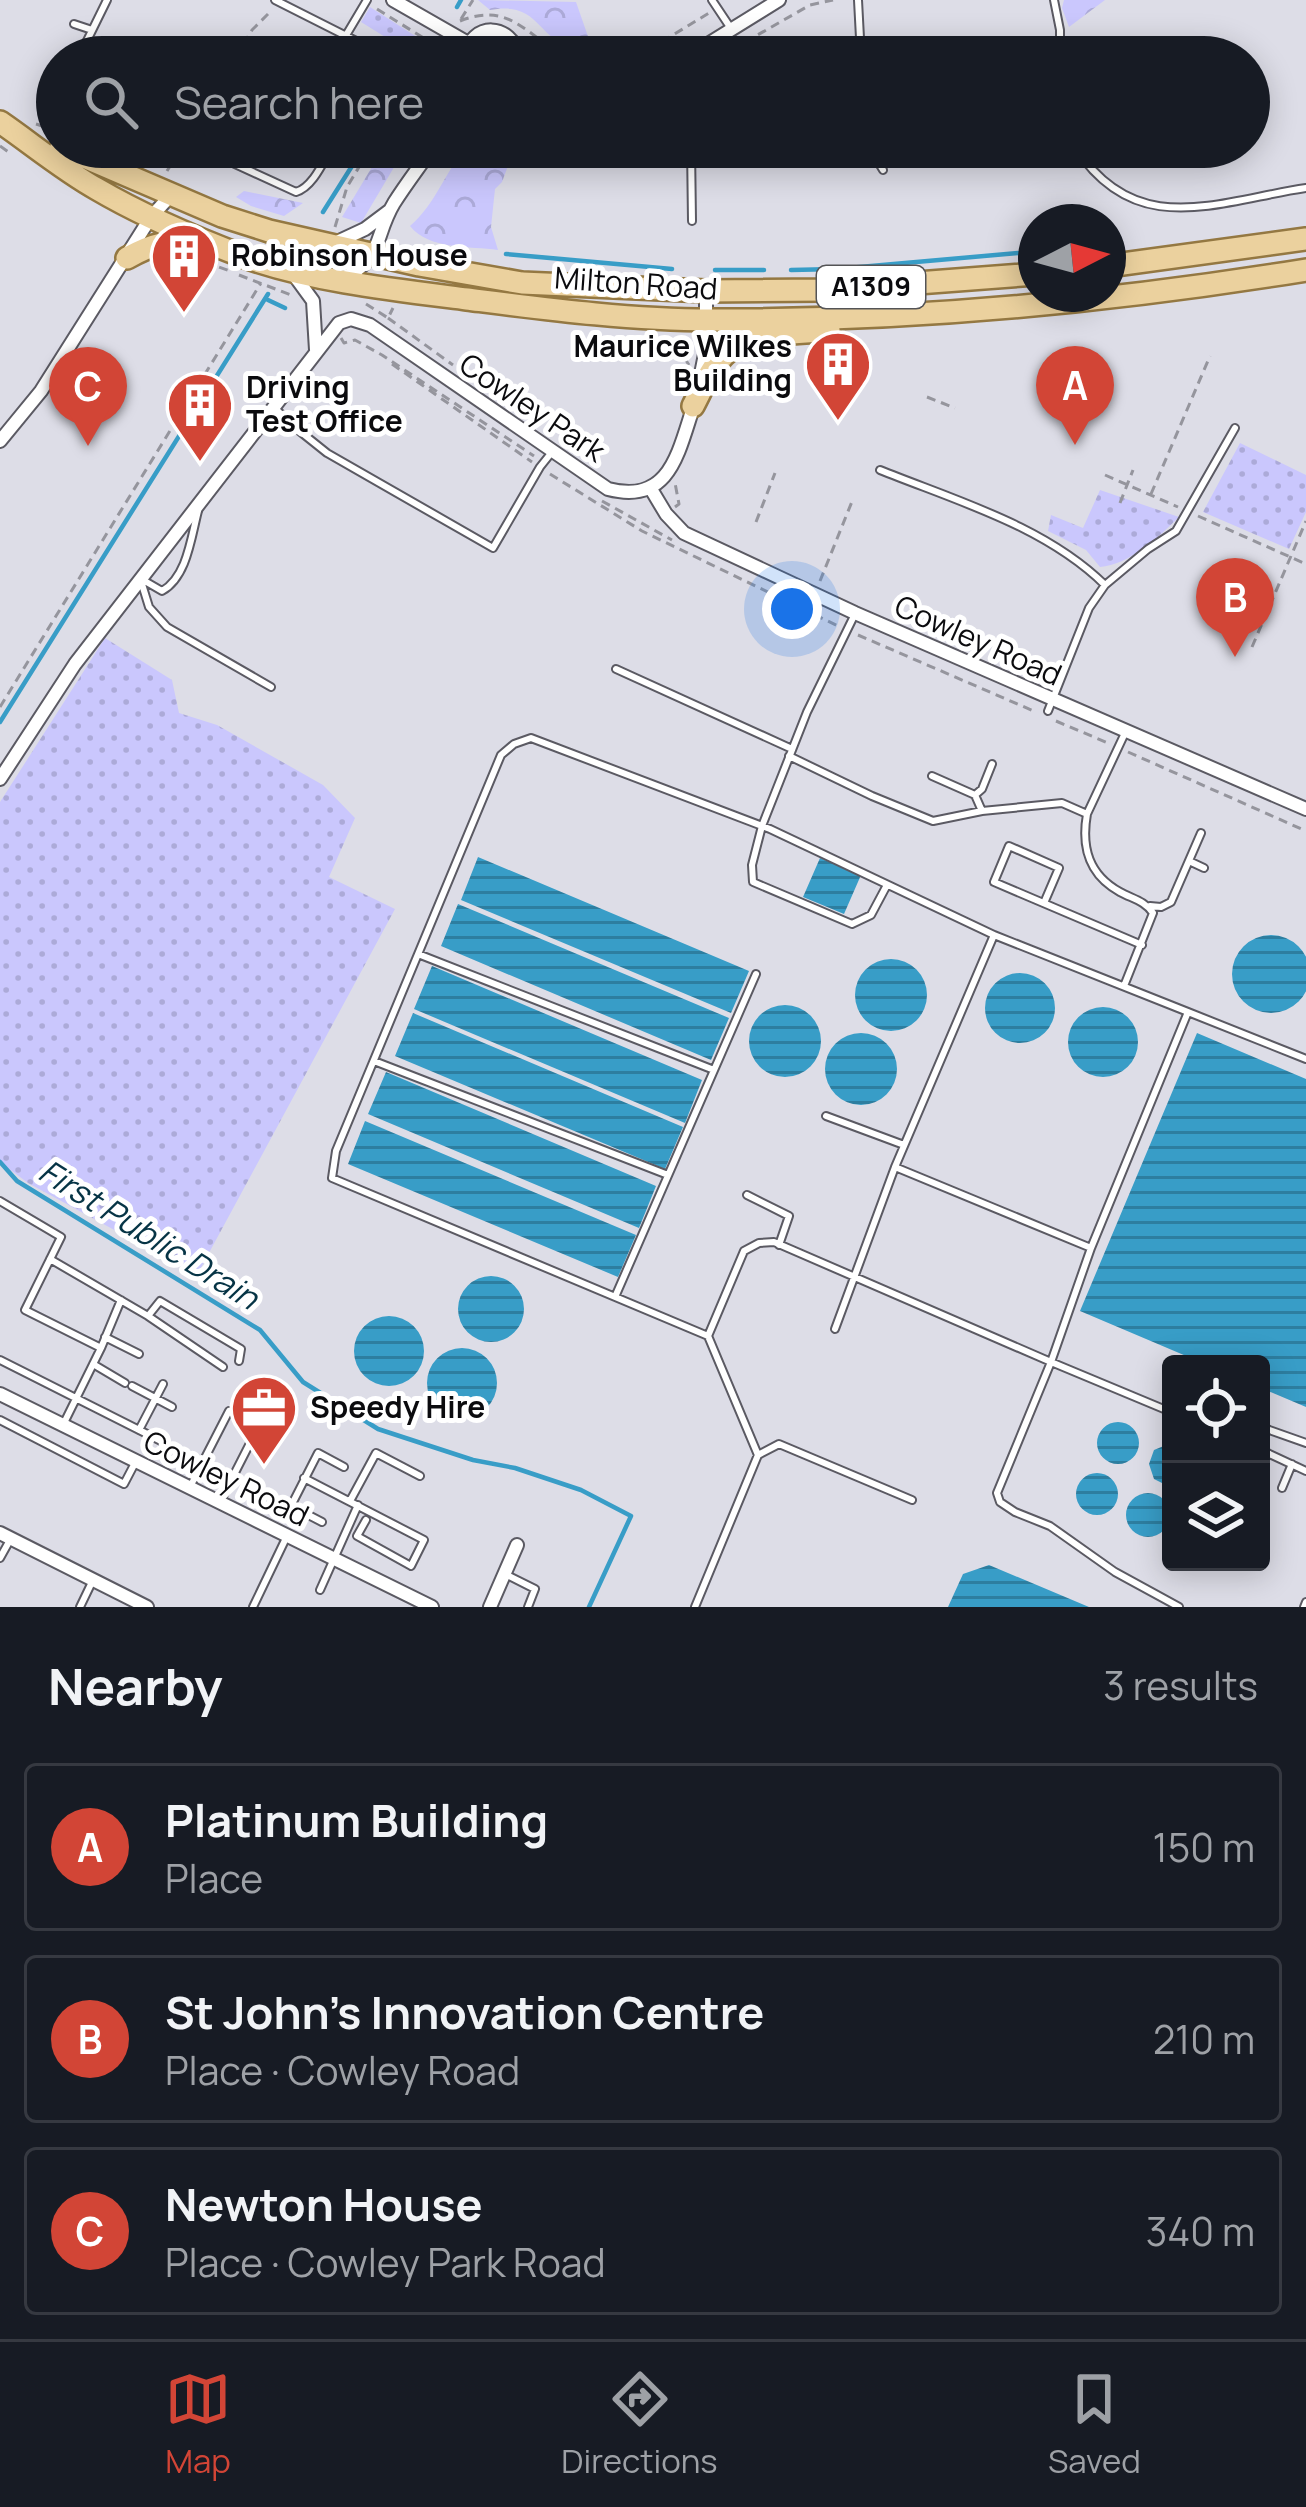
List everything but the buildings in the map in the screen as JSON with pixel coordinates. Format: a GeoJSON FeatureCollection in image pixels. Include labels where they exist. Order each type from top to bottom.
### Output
{"type":"FeatureCollection","features":[{"type":"Feature","properties":{"kind":"main road","name":"Milton Road"},"geometry":{"type":"LineString","coordinates":[[0,122],[36,137]]}},
{"type":"Feature","properties":{"kind":"main road","name":"Milton Road"},"geometry":{"type":"LineString","coordinates":[[0,122],[36,147]]}},
{"type":"Feature","properties":{"kind":"main road","name":"Milton Road"},"geometry":{"type":"LineString","coordinates":[[66,168],[151,217],[243,256],[381,288],[522,306],[706,321],[936,315],[1122,298],[1306,270]]}},
{"type":"Feature","properties":{"kind":"main road","name":"A1309"},"geometry":{"type":"LineString","coordinates":[[87,168],[142,197],[151,217]]}},
{"type":"Feature","properties":{"kind":"main road","name":"Milton Road"},"geometry":{"type":"LineString","coordinates":[[121,168],[168,184],[253,226],[329,238],[374,255],[522,283],[706,291],[825,290],[1018,275]]}},
{"type":"Feature","properties":{"kind":"main road"},"geometry":{"type":"LineString","coordinates":[[1126,264],[1306,239]]}},
{"type":"Feature","properties":{"kind":"main road","name":"A1309"},"geometry":{"type":"LineString","coordinates":[[133,248],[171,242],[243,256]]}},
{"type":"Feature","properties":{"kind":"main road","name":"A1309"},"geometry":{"type":"LineString","coordinates":[[374,255],[377,264],[401,278],[522,306]]}},
{"type":"Feature","properties":{"kind":"main road","name":"A1309"},"geometry":{"type":"LineString","coordinates":[[693,406],[726,353],[749,340],[936,315]]}},
{"type":"Feature","properties":{"kind":"street"},"geometry":{"type":"LineString","coordinates":[[393,0],[446,36]]}},
{"type":"Feature","properties":{"kind":"street"},"geometry":{"type":"LineString","coordinates":[[719,36],[779,0]]}},
{"type":"Feature","properties":{"kind":"street"},"geometry":{"type":"LineString","coordinates":[[478,36],[482,32],[506,36]]}},
{"type":"Feature","properties":{"kind":"street"},"geometry":{"type":"LineString","coordinates":[[340,279],[358,272],[374,255],[390,210],[419,168]]}},
{"type":"Feature","properties":{"kind":"street"},"geometry":{"type":"LineString","coordinates":[[0,441],[41,392],[168,184]]}},
{"type":"Feature","properties":{"kind":"street"},"geometry":{"type":"LineString","coordinates":[[125,204],[135,220],[133,248]]}},
{"type":"Feature","properties":{"kind":"street"},"geometry":{"type":"LineString","coordinates":[[329,238],[345,240],[390,210]]}},
{"type":"Feature","properties":{"kind":"street"},"geometry":{"type":"LineString","coordinates":[[0,779],[75,664],[316,351],[313,302],[287,268]]}},
{"type":"Feature","properties":{"kind":"street"},"geometry":{"type":"LineString","coordinates":[[651,490],[675,462],[693,406],[706,349],[706,291]]}},
{"type":"Feature","properties":{"kind":"street","name":"Cowley Park"},"geometry":{"type":"LineString","coordinates":[[316,351],[339,323],[350,319],[370,326],[548,457],[608,489],[631,495],[651,490]]}},
{"type":"Feature","properties":{"kind":"street","name":"Cowley Road"},"geometry":{"type":"LineString","coordinates":[[651,490],[684,533],[1050,705],[1127,730],[1306,809]]}},
{"type":"Feature","properties":{"kind":"street","name":"Cowley Road"},"geometry":{"type":"LineString","coordinates":[[0,1394],[432,1607]]}},
{"type":"Feature","properties":{"kind":"street"},"geometry":{"type":"LineString","coordinates":[[5,1536],[144,1606]]}},
{"type":"Feature","properties":{"kind":"street"},"geometry":{"type":"LineString","coordinates":[[495,1605],[517,1545]]}},
{"type":"Feature","properties":{"kind":"lane"},"geometry":{"type":"LineString","coordinates":[[89,36],[107,0]]}},
{"type":"Feature","properties":{"kind":"lane"},"geometry":{"type":"LineString","coordinates":[[346,36],[367,0]]}},
{"type":"Feature","properties":{"kind":"lane"},"geometry":{"type":"LineString","coordinates":[[858,0],[860,36]]}},
{"type":"Feature","properties":{"kind":"lane"},"geometry":{"type":"LineString","coordinates":[[1054,0],[1060,36]]}},
{"type":"Feature","properties":{"kind":"lane"},"geometry":{"type":"LineString","coordinates":[[276,1],[343,36]]}},
{"type":"Feature","properties":{"kind":"lane"},"geometry":{"type":"LineString","coordinates":[[715,4],[731,28]]}},
{"type":"Feature","properties":{"kind":"lane"},"geometry":{"type":"LineString","coordinates":[[74,24],[92,30]]}},
{"type":"Feature","properties":{"kind":"lane"},"geometry":{"type":"LineString","coordinates":[[244,168],[296,192],[303,191],[319,168]]}},
{"type":"Feature","properties":{"kind":"lane"},"geometry":{"type":"LineString","coordinates":[[691,168],[692,221]]}},
{"type":"Feature","properties":{"kind":"lane"},"geometry":{"type":"LineString","coordinates":[[1091,168],[1115,188],[1159,208],[1187,209],[1306,188]]}},
{"type":"Feature","properties":{"kind":"lane"},"geometry":{"type":"LineString","coordinates":[[274,406],[327,453],[493,548],[548,457]]}},
{"type":"Feature","properties":{"kind":"lane"},"geometry":{"type":"LineString","coordinates":[[1050,705],[1089,608],[1105,585],[1176,531],[1235,428]]}},
{"type":"Feature","properties":{"kind":"lane"},"geometry":{"type":"LineString","coordinates":[[880,470],[1035,535],[1070,555],[1105,585]]}},
{"type":"Feature","properties":{"kind":"lane"},"geometry":{"type":"LineString","coordinates":[[140,578],[162,591],[174,584],[200,504]]}},
{"type":"Feature","properties":{"kind":"lane"},"geometry":{"type":"LineString","coordinates":[[140,578],[148,607],[167,627],[271,687]]}},
{"type":"Feature","properties":{"kind":"lane"},"geometry":{"type":"LineString","coordinates":[[855,613],[807,712],[762,826],[752,865],[753,882],[852,924],[871,916],[887,885]]}},
{"type":"Feature","properties":{"kind":"lane"},"geometry":{"type":"LineString","coordinates":[[616,669],[872,796],[933,821],[1062,803],[1088,814]]}},
{"type":"Feature","properties":{"kind":"lane"},"geometry":{"type":"LineString","coordinates":[[1127,730],[1088,814],[1085,842],[1096,875],[1116,890],[1161,907],[1171,902],[1201,833]]}},
{"type":"Feature","properties":{"kind":"lane"},"geometry":{"type":"LineString","coordinates":[[758,1455],[708,1336],[332,1178],[336,1151],[501,755],[514,744],[531,738],[762,826],[994,935],[1306,1059]]}},
{"type":"Feature","properties":{"kind":"lane"},"geometry":{"type":"LineString","coordinates":[[975,795],[992,764]]}},
{"type":"Feature","properties":{"kind":"lane"},"geometry":{"type":"LineString","coordinates":[[932,776],[975,795],[982,811]]}},
{"type":"Feature","properties":{"kind":"lane"},"geometry":{"type":"LineString","coordinates":[[1044,903],[1059,868],[1009,847],[994,882],[1142,945]]}},
{"type":"Feature","properties":{"kind":"lane"},"geometry":{"type":"LineString","coordinates":[[1189,861],[1204,868]]}},
{"type":"Feature","properties":{"kind":"lane"},"geometry":{"type":"LineString","coordinates":[[1124,986],[1152,922],[1150,906]]}},
{"type":"Feature","properties":{"kind":"lane"},"geometry":{"type":"LineString","coordinates":[[835,1329],[904,1145],[994,935]]}},
{"type":"Feature","properties":{"kind":"lane"},"geometry":{"type":"LineString","coordinates":[[418,953],[714,1070]]}},
{"type":"Feature","properties":{"kind":"lane"},"geometry":{"type":"LineString","coordinates":[[615,1297],[756,974]]}},
{"type":"Feature","properties":{"kind":"lane"},"geometry":{"type":"LineString","coordinates":[[1179,1607],[1115,1572],[1050,1526],[1016,1513],[1000,1502],[997,1493],[1051,1362],[1090,1248],[1188,1012]]}},
{"type":"Feature","properties":{"kind":"lane"},"geometry":{"type":"LineString","coordinates":[[374,1061],[668,1175]]}},
{"type":"Feature","properties":{"kind":"lane"},"geometry":{"type":"LineString","coordinates":[[826,1116],[904,1145]]}},
{"type":"Feature","properties":{"kind":"lane"},"geometry":{"type":"LineString","coordinates":[[895,1168],[1090,1248]]}},
{"type":"Feature","properties":{"kind":"lane"},"geometry":{"type":"LineString","coordinates":[[747,1195],[789,1216],[779,1245]]}},
{"type":"Feature","properties":{"kind":"lane"},"geometry":{"type":"LineString","coordinates":[[0,1201],[61,1237],[25,1310],[101,1348]]}},
{"type":"Feature","properties":{"kind":"lane"},"geometry":{"type":"LineString","coordinates":[[708,1336],[744,1251],[759,1243],[779,1245],[1162,1408]]}},
{"type":"Feature","properties":{"kind":"lane"},"geometry":{"type":"LineString","coordinates":[[50,1259],[224,1367]]}},
{"type":"Feature","properties":{"kind":"lane"},"geometry":{"type":"LineString","coordinates":[[63,1425],[121,1300]]}},
{"type":"Feature","properties":{"kind":"lane"},"geometry":{"type":"LineString","coordinates":[[148,1316],[160,1301],[242,1349],[239,1361]]}},
{"type":"Feature","properties":{"kind":"lane"},"geometry":{"type":"LineString","coordinates":[[105,1337],[139,1354]]}},
{"type":"Feature","properties":{"kind":"lane"},"geometry":{"type":"LineString","coordinates":[[0,1360],[160,1441]]}},
{"type":"Feature","properties":{"kind":"lane"},"geometry":{"type":"LineString","coordinates":[[93,1364],[172,1407]]}},
{"type":"Feature","properties":{"kind":"lane"},"geometry":{"type":"LineString","coordinates":[[139,1430],[163,1384]]}},
{"type":"Feature","properties":{"kind":"lane"},"geometry":{"type":"LineString","coordinates":[[220,1502],[269,1406]]}},
{"type":"Feature","properties":{"kind":"lane"},"geometry":{"type":"LineString","coordinates":[[190,1487],[230,1411]]}},
{"type":"Feature","properties":{"kind":"lane"},"geometry":{"type":"LineString","coordinates":[[0,1420],[124,1484],[136,1461]]}},
{"type":"Feature","properties":{"kind":"lane"},"geometry":{"type":"LineString","coordinates":[[1270,1429],[1306,1443]]}},
{"type":"Feature","properties":{"kind":"lane"},"geometry":{"type":"LineString","coordinates":[[695,1607],[758,1455],[778,1444],[912,1500]]}},
{"type":"Feature","properties":{"kind":"lane"},"geometry":{"type":"LineString","coordinates":[[322,1522],[291,1506],[318,1453],[344,1467]]}},
{"type":"Feature","properties":{"kind":"lane"},"geometry":{"type":"LineString","coordinates":[[320,1590],[376,1453],[421,1476]]}},
{"type":"Feature","properties":{"kind":"lane"},"geometry":{"type":"LineString","coordinates":[[1270,1454],[1306,1471]]}},
{"type":"Feature","properties":{"kind":"lane"},"geometry":{"type":"LineString","coordinates":[[1282,1488],[1292,1464]]}},
{"type":"Feature","properties":{"kind":"lane"},"geometry":{"type":"LineString","coordinates":[[304,1478],[424,1540],[411,1566],[357,1536],[366,1520]]}},
{"type":"Feature","properties":{"kind":"lane"},"geometry":{"type":"LineString","coordinates":[[0,1558],[5,1536]]}},
{"type":"Feature","properties":{"kind":"lane"},"geometry":{"type":"LineString","coordinates":[[253,1607],[287,1536]]}},
{"type":"Feature","properties":{"kind":"lane"},"geometry":{"type":"LineString","coordinates":[[505,1574],[535,1589],[528,1607]]}},
{"type":"Feature","properties":{"kind":"lane"},"geometry":{"type":"LineString","coordinates":[[80,1607],[93,1580]]}},
{"type":"Feature","properties":{"kind":"path"},"geometry":{"type":"LineString","coordinates":[[460,22],[473,0]]}},
{"type":"Feature","properties":{"kind":"path"},"geometry":{"type":"LineString","coordinates":[[755,36],[810,5],[833,0]]}},
{"type":"Feature","properties":{"kind":"path"},"geometry":{"type":"LineString","coordinates":[[248,36],[276,1]]}},
{"type":"Feature","properties":{"kind":"path"},"geometry":{"type":"LineString","coordinates":[[669,36],[715,4]]}},
{"type":"Feature","properties":{"kind":"path"},"geometry":{"type":"LineString","coordinates":[[375,8],[420,36]]}},
{"type":"Feature","properties":{"kind":"path"},"geometry":{"type":"LineString","coordinates":[[168,184],[173,168]]}},
{"type":"Feature","properties":{"kind":"path"},"geometry":{"type":"LineString","coordinates":[[329,238],[358,168]]}},
{"type":"Feature","properties":{"kind":"path"},"geometry":{"type":"LineString","coordinates":[[200,260],[313,302]]}},
{"type":"Feature","properties":{"kind":"path"},"geometry":{"type":"LineString","coordinates":[[0,707],[260,283]]}},
{"type":"Feature","properties":{"kind":"path"},"geometry":{"type":"LineString","coordinates":[[362,302],[457,367]]}},
{"type":"Feature","properties":{"kind":"path"},"geometry":{"type":"LineString","coordinates":[[388,318],[392,308],[403,304]]}},
{"type":"Feature","properties":{"kind":"path"},"geometry":{"type":"LineString","coordinates":[[660,337],[678,348],[689,364]]}},
{"type":"Feature","properties":{"kind":"path"},"geometry":{"type":"LineString","coordinates":[[382,355],[548,457],[610,506],[652,529]]}},
{"type":"Feature","properties":{"kind":"path"},"geometry":{"type":"LineString","coordinates":[[1150,495],[1210,356]]}},
{"type":"Feature","properties":{"kind":"path"},"geometry":{"type":"LineString","coordinates":[[927,397],[955,408]]}},
{"type":"Feature","properties":{"kind":"path"},"geometry":{"type":"LineString","coordinates":[[1120,503],[1133,470]]}},
{"type":"Feature","properties":{"kind":"path"},"geometry":{"type":"LineString","coordinates":[[756,522],[775,473]]}},
{"type":"Feature","properties":{"kind":"path"},"geometry":{"type":"LineString","coordinates":[[814,594],[853,500]]}},
{"type":"Feature","properties":{"kind":"path"},"geometry":{"type":"LineString","coordinates":[[1252,647],[1306,520]]}},
{"type":"Feature","properties":{"kind":"path"},"geometry":{"type":"LineString","coordinates":[[1290,556],[1306,564]]}},
{"type":"Feature","properties":{"kind":"green space"},"geometry":{"type":"Polygon","coordinates":[[[478,0],[576,2],[588,36],[551,36],[522,12],[490,10],[478,0]]]}},
{"type":"Feature","properties":{"kind":"green space"},"geometry":{"type":"Polygon","coordinates":[[[1064,0],[1105,0],[1069,27],[1064,0]]]}},
{"type":"Feature","properties":{"kind":"green space"},"geometry":{"type":"Polygon","coordinates":[[[370,7],[415,36],[384,36],[361,22],[370,7]]]}},
{"type":"Feature","properties":{"kind":"green space"},"geometry":{"type":"Polygon","coordinates":[[[371,168],[394,168],[361,223],[342,217],[371,168]]]}},
{"type":"Feature","properties":{"kind":"green space"},"geometry":{"type":"Polygon","coordinates":[[[451,168],[507,168],[495,189],[491,227],[498,250],[439,243],[418,234],[410,226],[451,168]]]}},
{"type":"Feature","properties":{"kind":"green space"},"geometry":{"type":"Polygon","coordinates":[[[244,191],[303,203],[284,216],[236,197],[244,191]]]}},
{"type":"Feature","properties":{"kind":"green space"},"geometry":{"type":"Polygon","coordinates":[[[1240,443],[1306,475],[1306,512],[1289,549],[1203,512],[1240,443]]]}},
{"type":"Feature","properties":{"kind":"green space"},"geometry":{"type":"Polygon","coordinates":[[[1100,490],[1179,517],[1132,556],[1100,567],[1086,550],[1048,531],[1051,515],[1083,528],[1100,490]]]}},
{"type":"Feature","properties":{"kind":"green space"},"geometry":{"type":"Polygon","coordinates":[[[105,638],[172,680],[179,713],[217,725],[323,785],[355,818],[329,877],[395,909],[197,1275],[28,1183],[0,1162],[0,802],[105,638]]]}},
{"type":"Feature","properties":{"kind":"shaded area"},"geometry":{"type":"Polygon","coordinates":[[[478,857],[749,971],[731,1013],[461,900],[478,857]]]}},
{"type":"Feature","properties":{"kind":"shaded area"},"geometry":{"type":"Polygon","coordinates":[[[820,858],[861,875],[844,914],[803,897],[820,858]]]}},
{"type":"Feature","properties":{"kind":"shaded area"},"geometry":{"type":"Polygon","coordinates":[[[458,904],[729,1018],[711,1060],[441,946],[458,904]]]}},
{"type":"Feature","properties":{"kind":"shaded area"},"geometry":{"type":"Polygon","coordinates":[[[1271,935],[1298,947],[1307,959],[1307,989],[1298,1001],[1271,1013],[1244,1001],[1232,974],[1244,947],[1271,935]]]}},
{"type":"Feature","properties":{"kind":"shaded area"},"geometry":{"type":"Polygon","coordinates":[[[891,959],[917,969],[927,995],[917,1021],[891,1031],[865,1021],[855,995],[865,969],[891,959]]]}},
{"type":"Feature","properties":{"kind":"shaded area"},"geometry":{"type":"Polygon","coordinates":[[[432,966],[702,1080],[685,1123],[414,1009],[432,966]]]}},
{"type":"Feature","properties":{"kind":"shaded area"},"geometry":{"type":"Polygon","coordinates":[[[1020,973],[1045,983],[1055,1008],[1045,1033],[1020,1043],[995,1033],[985,1008],[995,983],[1020,973]]]}},
{"type":"Feature","properties":{"kind":"shaded area"},"geometry":{"type":"Polygon","coordinates":[[[785,1005],[810,1016],[821,1041],[810,1066],[785,1077],[760,1066],[749,1041],[760,1016],[785,1005]]]}},
{"type":"Feature","properties":{"kind":"shaded area"},"geometry":{"type":"Polygon","coordinates":[[[1103,1007],[1128,1017],[1138,1042],[1128,1067],[1103,1077],[1078,1067],[1068,1042],[1078,1017],[1103,1007]]]}},
{"type":"Feature","properties":{"kind":"shaded area"},"geometry":{"type":"Polygon","coordinates":[[[413,1013],[683,1127],[665,1169],[395,1056],[413,1013]]]}},
{"type":"Feature","properties":{"kind":"shaded area"},"geometry":{"type":"Polygon","coordinates":[[[861,1033],[886,1044],[897,1069],[886,1094],[861,1105],[836,1094],[825,1069],[836,1044],[861,1033]]]}},
{"type":"Feature","properties":{"kind":"shaded area"},"geometry":{"type":"Polygon","coordinates":[[[1197,1033],[1306,1079],[1306,1407],[1270,1392],[1270,1355],[1184,1355],[1080,1311],[1197,1033]]]}},
{"type":"Feature","properties":{"kind":"shaded area"},"geometry":{"type":"Polygon","coordinates":[[[386,1072],[656,1186],[639,1228],[368,1114],[386,1072]]]}},
{"type":"Feature","properties":{"kind":"shaded area"},"geometry":{"type":"Polygon","coordinates":[[[365,1121],[636,1235],[618,1277],[348,1164],[365,1121]]]}},
{"type":"Feature","properties":{"kind":"shaded area"},"geometry":{"type":"Polygon","coordinates":[[[491,1276],[514,1286],[524,1309],[514,1332],[491,1342],[468,1332],[458,1309],[468,1286],[491,1276]]]}},
{"type":"Feature","properties":{"kind":"shaded area"},"geometry":{"type":"Polygon","coordinates":[[[389,1316],[414,1326],[424,1351],[414,1376],[389,1386],[364,1376],[354,1351],[364,1326],[389,1316]]]}},
{"type":"Feature","properties":{"kind":"shaded area"},"geometry":{"type":"Polygon","coordinates":[[[462,1348],[486,1359],[497,1383],[486,1407],[462,1418],[438,1407],[427,1383],[438,1359],[462,1348]]]}},
{"type":"Feature","properties":{"kind":"shaded area"},"geometry":{"type":"Polygon","coordinates":[[[1118,1422],[1133,1428],[1139,1443],[1133,1458],[1118,1464],[1103,1458],[1097,1443],[1103,1428],[1118,1422]]]}},
{"type":"Feature","properties":{"kind":"shaded area"},"geometry":{"type":"Polygon","coordinates":[[[1162,1447],[1162,1483],[1154,1479],[1149,1464],[1154,1450],[1162,1447]]]}},
{"type":"Feature","properties":{"kind":"shaded area"},"geometry":{"type":"Polygon","coordinates":[[[1097,1473],[1112,1479],[1118,1494],[1112,1509],[1097,1515],[1082,1509],[1076,1494],[1082,1479],[1097,1473]]]}},
{"type":"Feature","properties":{"kind":"shaded area"},"geometry":{"type":"Polygon","coordinates":[[[1140,1495],[1162,1499],[1162,1531],[1140,1535],[1128,1523],[1128,1507],[1140,1495]]]}},
{"type":"Feature","properties":{"kind":"shaded area"},"geometry":{"type":"Polygon","coordinates":[[[989,1565],[1089,1607],[948,1607],[963,1574],[989,1565]]]}},
{"type":"Feature","properties":{"kind":"waterway","name":"First Public Drain"},"geometry":{"type":"LineString","coordinates":[[457,7],[461,0]]}},
{"type":"Feature","properties":{"kind":"waterway"},"geometry":{"type":"LineString","coordinates":[[323,212],[351,168]]}},
{"type":"Feature","properties":{"kind":"waterway"},"geometry":{"type":"LineString","coordinates":[[791,270],[1018,253]]}},
{"type":"Feature","properties":{"kind":"waterway"},"geometry":{"type":"LineString","coordinates":[[506,254],[672,269]]}},
{"type":"Feature","properties":{"kind":"waterway"},"geometry":{"type":"LineString","coordinates":[[715,270],[764,270]]}},
{"type":"Feature","properties":{"kind":"waterway","name":"First Public Drain"},"geometry":{"type":"LineString","coordinates":[[0,722],[268,294]]}},
{"type":"Feature","properties":{"kind":"waterway"},"geometry":{"type":"LineString","coordinates":[[268,300],[285,308]]}},
{"type":"Feature","properties":{"kind":"waterway","name":"First Public Drain"},"geometry":{"type":"LineString","coordinates":[[0,1162],[17,1181],[260,1330],[303,1382],[378,1429],[581,1490],[631,1516],[589,1607]]}},
{"type":"Feature","properties":{"kind":"place","name":"Robinson House"},"geometry":{"type":"Point","coordinates":[184,315]}},
{"type":"Feature","properties":{"kind":"place","name":"Maurice Wilkes Building"},"geometry":{"type":"Point","coordinates":[838,423]}},
{"type":"Feature","properties":{"kind":"place","name":"Platinum Building"},"geometry":{"type":"Point","coordinates":[1075,445]}},
{"type":"Feature","properties":{"kind":"place","name":"Newton House"},"geometry":{"type":"Point","coordinates":[88,446]}},
{"type":"Feature","properties":{"kind":"place","name":"Driving Test Office"},"geometry":{"type":"Point","coordinates":[200,464]}},
{"type":"Feature","properties":{"kind":"place","name":"St John's Innovation Centre"},"geometry":{"type":"Point","coordinates":[1235,657]}},
{"type":"Feature","properties":{"kind":"place","name":"Speedy Hire"},"geometry":{"type":"Point","coordinates":[264,1467]}}]}
